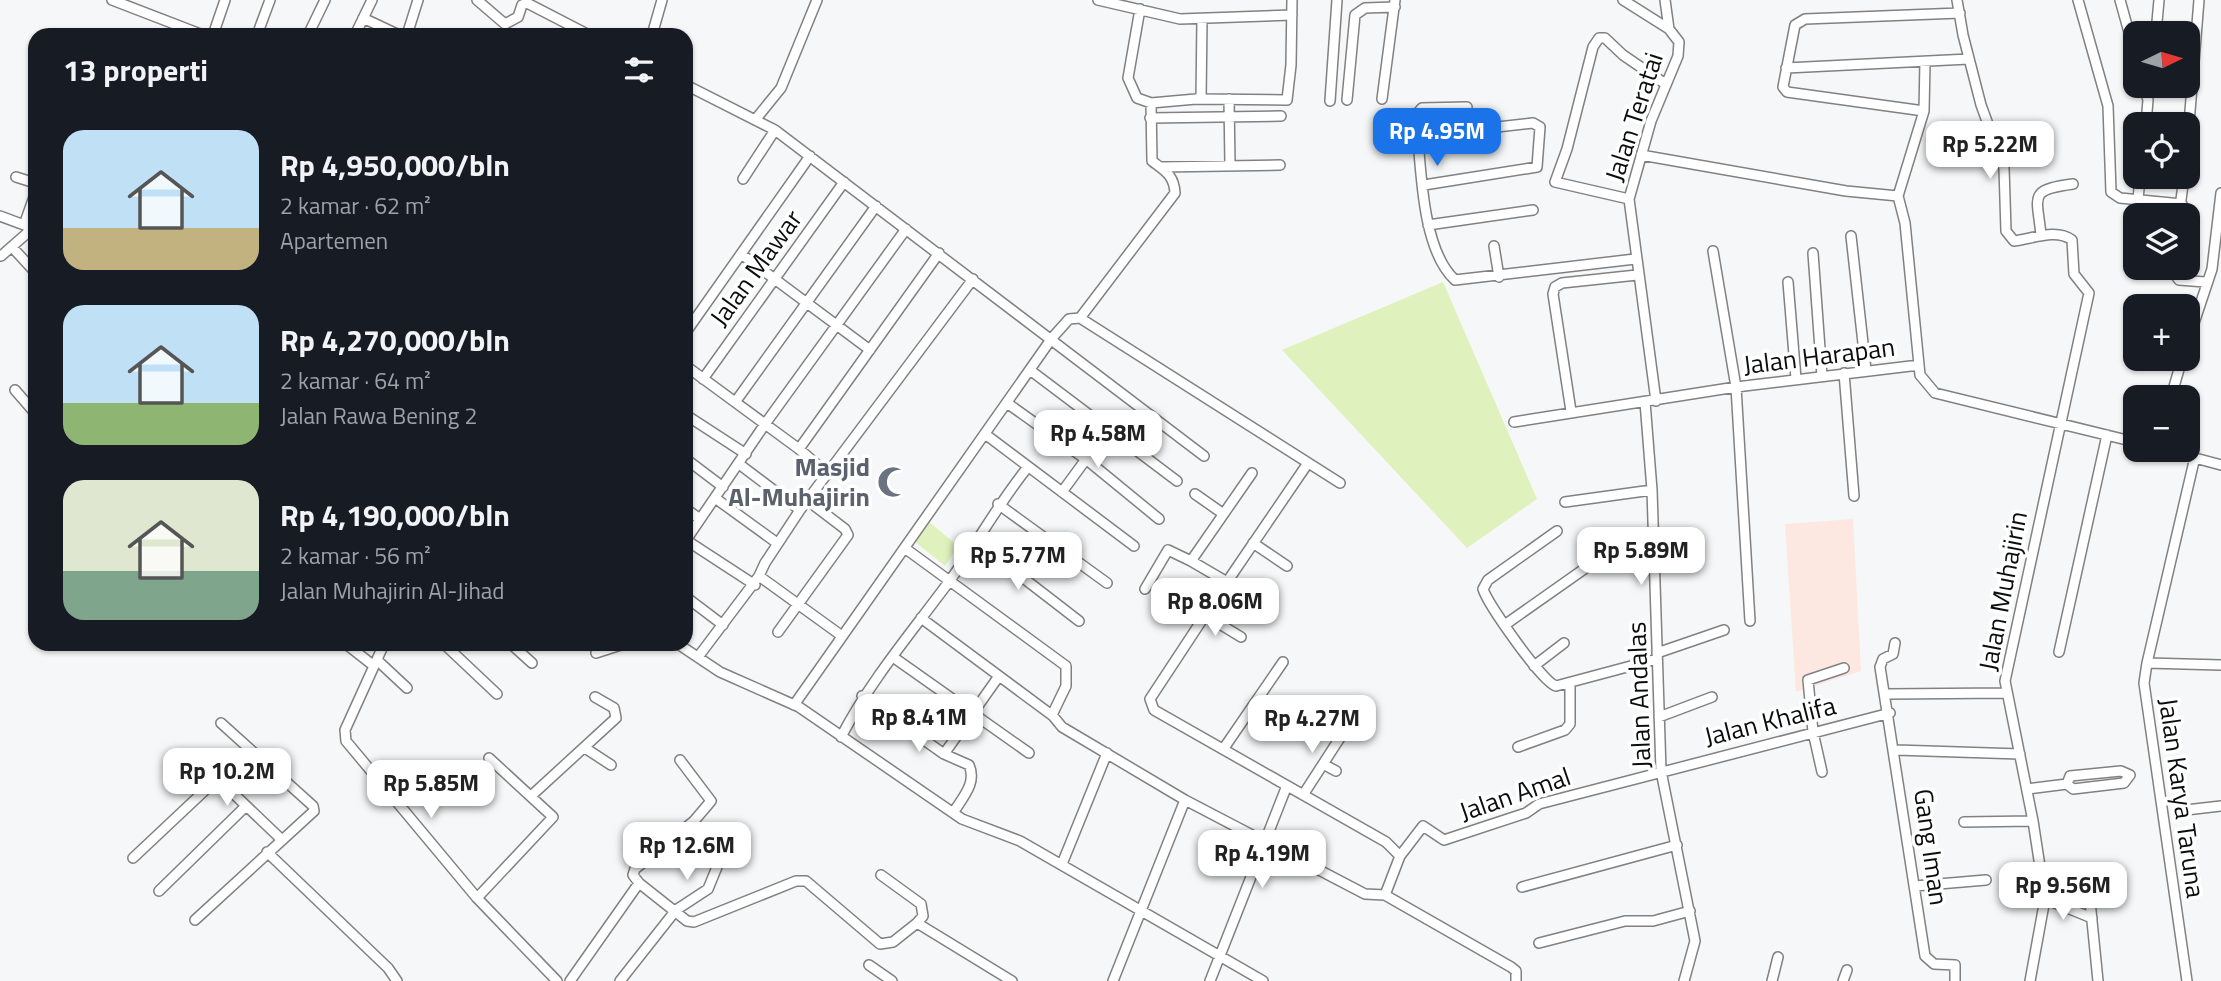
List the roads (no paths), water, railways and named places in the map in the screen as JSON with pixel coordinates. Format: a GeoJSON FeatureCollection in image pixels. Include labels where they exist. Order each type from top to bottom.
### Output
{"type":"FeatureCollection","features":[{"type":"Feature","properties":{"kind":"street"},"geometry":{"type":"LineString","coordinates":[[112,0],[185,28]]}},
{"type":"Feature","properties":{"kind":"street"},"geometry":{"type":"LineString","coordinates":[[215,28],[225,0]]}},
{"type":"Feature","properties":{"kind":"street"},"geometry":{"type":"LineString","coordinates":[[260,28],[270,0]]}},
{"type":"Feature","properties":{"kind":"street"},"geometry":{"type":"LineString","coordinates":[[311,28],[325,0]]}},
{"type":"Feature","properties":{"kind":"street"},"geometry":{"type":"LineString","coordinates":[[358,28],[372,0]]}},
{"type":"Feature","properties":{"kind":"street"},"geometry":{"type":"LineString","coordinates":[[409,28],[418,0]]}},
{"type":"Feature","properties":{"kind":"street"},"geometry":{"type":"LineString","coordinates":[[477,0],[505,24],[518,17],[522,5],[527,3],[575,28]]}},
{"type":"Feature","properties":{"kind":"street"},"geometry":{"type":"LineString","coordinates":[[654,28],[662,0]]}},
{"type":"Feature","properties":{"kind":"street"},"geometry":{"type":"LineString","coordinates":[[755,120],[781,88],[817,0]]}},
{"type":"Feature","properties":{"kind":"street"},"geometry":{"type":"LineString","coordinates":[[1098,0],[1180,19],[1292,15]]}},
{"type":"Feature","properties":{"kind":"street"},"geometry":{"type":"LineString","coordinates":[[1140,9],[1128,78],[1137,97],[1151,103],[1201,99],[1287,100],[1292,0]]}},
{"type":"Feature","properties":{"kind":"street"},"geometry":{"type":"LineString","coordinates":[[1329,101],[1337,0]]}},
{"type":"Feature","properties":{"kind":"street","name":"Jalan Teratai"},"geometry":{"type":"LineString","coordinates":[[1623,0],[1669,29],[1679,42],[1678,56],[1664,83],[1629,199],[1634,258],[1656,401]]}},
{"type":"Feature","properties":{"kind":"street"},"geometry":{"type":"LineString","coordinates":[[1665,0],[1669,29]]}},
{"type":"Feature","properties":{"kind":"street"},"geometry":{"type":"LineString","coordinates":[[1957,0],[1981,105],[2004,169],[2006,231],[2014,241],[2041,235],[2037,197],[2041,191],[2073,184]]}},
{"type":"Feature","properties":{"kind":"street"},"geometry":{"type":"LineString","coordinates":[[2078,0],[2108,106],[2111,192],[2120,198],[2171,203]]}},
{"type":"Feature","properties":{"kind":"street"},"geometry":{"type":"LineString","coordinates":[[2120,0],[2126,21]]}},
{"type":"Feature","properties":{"kind":"street"},"geometry":{"type":"LineString","coordinates":[[2157,21],[2159,0]]}},
{"type":"Feature","properties":{"kind":"street"},"geometry":{"type":"LineString","coordinates":[[2190,112],[2199,0]]}},
{"type":"Feature","properties":{"kind":"street"},"geometry":{"type":"LineString","coordinates":[[1347,100],[1355,15],[1365,8],[1395,3],[1382,99]]}},
{"type":"Feature","properties":{"kind":"street"},"geometry":{"type":"LineString","coordinates":[[1924,111],[1794,95],[1783,87],[1795,25],[1800,21],[1959,13]]}},
{"type":"Feature","properties":{"kind":"street"},"geometry":{"type":"LineString","coordinates":[[363,18],[384,28]]}},
{"type":"Feature","properties":{"kind":"street"},"geometry":{"type":"LineString","coordinates":[[1201,99],[1202,19]]}},
{"type":"Feature","properties":{"kind":"street"},"geometry":{"type":"LineString","coordinates":[[1629,199],[1555,182],[1567,149],[1593,47],[1599,38],[1605,38],[1623,55],[1664,83]]}},
{"type":"Feature","properties":{"kind":"street"},"geometry":{"type":"LineString","coordinates":[[1786,68],[1969,59]]}},
{"type":"Feature","properties":{"kind":"street"},"geometry":{"type":"LineString","coordinates":[[1919,365],[1905,223],[1898,196],[1924,111],[1925,62]]}},
{"type":"Feature","properties":{"kind":"street"},"geometry":{"type":"LineString","coordinates":[[693,89],[775,130],[1204,456]]}},
{"type":"Feature","properties":{"kind":"street"},"geometry":{"type":"LineString","coordinates":[[1230,99],[1230,166]]}},
{"type":"Feature","properties":{"kind":"street"},"geometry":{"type":"LineString","coordinates":[[2147,112],[2148,100]]}},
{"type":"Feature","properties":{"kind":"street"},"geometry":{"type":"LineString","coordinates":[[794,705],[1052,338],[1069,320],[1080,318],[1175,193],[1174,180],[1152,161],[1149,150],[1151,103]]}},
{"type":"Feature","properties":{"kind":"street"},"geometry":{"type":"LineString","coordinates":[[1467,107],[1418,110],[1418,136],[1428,225],[1446,272],[1455,280],[1499,277],[1634,258]]}},
{"type":"Feature","properties":{"kind":"street"},"geometry":{"type":"LineString","coordinates":[[1150,118],[1282,116]]}},
{"type":"Feature","properties":{"kind":"street"},"geometry":{"type":"LineString","coordinates":[[1418,136],[1533,123],[1539,127],[1541,133],[1537,167],[1424,185]]}},
{"type":"Feature","properties":{"kind":"street"},"geometry":{"type":"LineString","coordinates":[[743,179],[775,130]]}},
{"type":"Feature","properties":{"kind":"street"},"geometry":{"type":"LineString","coordinates":[[1641,155],[1833,189],[1898,196]]}},
{"type":"Feature","properties":{"kind":"street"},"geometry":{"type":"LineString","coordinates":[[693,322],[810,156]]}},
{"type":"Feature","properties":{"kind":"street"},"geometry":{"type":"LineString","coordinates":[[1160,167],[1280,164]]}},
{"type":"Feature","properties":{"kind":"street"},"geometry":{"type":"LineString","coordinates":[[16,177],[28,181]]}},
{"type":"Feature","properties":{"kind":"street","name":"Jalan Mawar"},"geometry":{"type":"LineString","coordinates":[[703,379],[844,182]]}},
{"type":"Feature","properties":{"kind":"street"},"geometry":{"type":"LineString","coordinates":[[2138,200],[2139,189]]}},
{"type":"Feature","properties":{"kind":"street"},"geometry":{"type":"LineString","coordinates":[[2200,299],[2205,282],[2217,269],[2221,193]]}},
{"type":"Feature","properties":{"kind":"street"},"geometry":{"type":"LineString","coordinates":[[736,401],[876,206]]}},
{"type":"Feature","properties":{"kind":"street"},"geometry":{"type":"LineString","coordinates":[[1428,225],[1533,211]]}},
{"type":"Feature","properties":{"kind":"street"},"geometry":{"type":"LineString","coordinates":[[23,225],[28,212]]}},
{"type":"Feature","properties":{"kind":"street"},"geometry":{"type":"LineString","coordinates":[[0,216],[28,227]]}},
{"type":"Feature","properties":{"kind":"street"},"geometry":{"type":"LineString","coordinates":[[693,530],[765,424],[906,229]]}},
{"type":"Feature","properties":{"kind":"street"},"geometry":{"type":"LineString","coordinates":[[1,256],[28,234]]}},
{"type":"Feature","properties":{"kind":"street","name":"Jalan Muhajirin"},"geometry":{"type":"LineString","coordinates":[[2030,981],[2045,899],[2033,821],[2005,681],[2089,293],[2074,274],[2073,240],[2067,236],[2041,235]]}},
{"type":"Feature","properties":{"kind":"street"},"geometry":{"type":"LineString","coordinates":[[1851,236],[1866,370]]}},
{"type":"Feature","properties":{"kind":"street"},"geometry":{"type":"LineString","coordinates":[[1494,246],[1499,277]]}},
{"type":"Feature","properties":{"kind":"street"},"geometry":{"type":"LineString","coordinates":[[12,247],[28,264]]}},
{"type":"Feature","properties":{"kind":"street"},"geometry":{"type":"LineString","coordinates":[[1713,251],[1736,387],[1750,621]]}},
{"type":"Feature","properties":{"kind":"street"},"geometry":{"type":"LineString","coordinates":[[799,449],[939,253]]}},
{"type":"Feature","properties":{"kind":"street"},"geometry":{"type":"LineString","coordinates":[[1813,253],[1822,376]]}},
{"type":"Feature","properties":{"kind":"street"},"geometry":{"type":"LineString","coordinates":[[741,254],[870,350]]}},
{"type":"Feature","properties":{"kind":"street"},"geometry":{"type":"LineString","coordinates":[[1571,411],[1555,287],[1562,283],[1637,275]]}},
{"type":"Feature","properties":{"kind":"street"},"geometry":{"type":"LineString","coordinates":[[698,657],[757,581],[777,543],[807,500],[973,279]]}},
{"type":"Feature","properties":{"kind":"street"},"geometry":{"type":"LineString","coordinates":[[2179,280],[2205,282]]}},
{"type":"Feature","properties":{"kind":"street"},"geometry":{"type":"LineString","coordinates":[[1788,282],[1796,379]]}},
{"type":"Feature","properties":{"kind":"street"},"geometry":{"type":"LineString","coordinates":[[1080,318],[1340,483]]}},
{"type":"Feature","properties":{"kind":"street","name":"Jalan Harapan"},"geometry":{"type":"LineString","coordinates":[[1514,422],[1736,387],[1919,365],[1920,375],[1935,393],[2123,439]]}},
{"type":"Feature","properties":{"kind":"street"},"geometry":{"type":"LineString","coordinates":[[1030,370],[1177,481]]}},
{"type":"Feature","properties":{"kind":"street"},"geometry":{"type":"LineString","coordinates":[[693,371],[736,401],[828,474]]}},
{"type":"Feature","properties":{"kind":"street"},"geometry":{"type":"LineString","coordinates":[[1844,373],[1854,496]]}},
{"type":"Feature","properties":{"kind":"street"},"geometry":{"type":"LineString","coordinates":[[15,390],[28,405]]}},
{"type":"Feature","properties":{"kind":"street","name":"Jalan Andalas"},"geometry":{"type":"LineString","coordinates":[[1645,402],[1652,490],[1661,771],[1695,941],[1685,981]]}},
{"type":"Feature","properties":{"kind":"street"},"geometry":{"type":"LineString","coordinates":[[1007,403],[1087,460],[1159,519]]}},
{"type":"Feature","properties":{"kind":"street"},"geometry":{"type":"LineString","coordinates":[[693,420],[746,454]]}},
{"type":"Feature","properties":{"kind":"street"},"geometry":{"type":"LineString","coordinates":[[1062,492],[1108,429]]}},
{"type":"Feature","properties":{"kind":"street"},"geometry":{"type":"LineString","coordinates":[[985,434],[1134,546]]}},
{"type":"Feature","properties":{"kind":"street"},"geometry":{"type":"LineString","coordinates":[[2059,652],[2107,436]]}},
{"type":"Feature","properties":{"kind":"street"},"geometry":{"type":"LineString","coordinates":[[2200,459],[2221,465]]}},
{"type":"Feature","properties":{"kind":"street","name":"Jalan Karya Taruna"},"geometry":{"type":"LineString","coordinates":[[2187,981],[2144,683],[2194,462]]}},
{"type":"Feature","properties":{"kind":"street"},"geometry":{"type":"LineString","coordinates":[[1308,463],[1150,699],[1151,705],[1154,710],[1224,748],[1286,788],[1386,842],[1400,856],[1385,895]]}},
{"type":"Feature","properties":{"kind":"street"},"geometry":{"type":"LineString","coordinates":[[693,464],[723,487]]}},
{"type":"Feature","properties":{"kind":"street"},"geometry":{"type":"LineString","coordinates":[[739,464],[800,510]]}},
{"type":"Feature","properties":{"kind":"street"},"geometry":{"type":"LineString","coordinates":[[841,737],[862,696],[950,580],[998,504],[1028,467]]}},
{"type":"Feature","properties":{"kind":"street"},"geometry":{"type":"LineString","coordinates":[[1191,561],[1252,473]]}},
{"type":"Feature","properties":{"kind":"street"},"geometry":{"type":"LineString","coordinates":[[1565,502],[1652,490]]}},
{"type":"Feature","properties":{"kind":"street"},"geometry":{"type":"LineString","coordinates":[[1195,494],[1222,513]]}},
{"type":"Feature","properties":{"kind":"street"},"geometry":{"type":"LineString","coordinates":[[715,498],[777,543]]}},
{"type":"Feature","properties":{"kind":"street"},"geometry":{"type":"LineString","coordinates":[[778,632],[848,535],[845,529],[807,500]]}},
{"type":"Feature","properties":{"kind":"street"},"geometry":{"type":"LineString","coordinates":[[998,504],[1107,583]]}},
{"type":"Feature","properties":{"kind":"street"},"geometry":{"type":"LineString","coordinates":[[693,514],[700,519]]}},
{"type":"Feature","properties":{"kind":"street"},"geometry":{"type":"LineString","coordinates":[[1557,531],[1485,585],[1485,596],[1550,685],[1570,684],[1657,656],[1724,630]]}},
{"type":"Feature","properties":{"kind":"street"},"geometry":{"type":"LineString","coordinates":[[974,540],[1079,621]]}},
{"type":"Feature","properties":{"kind":"street"},"geometry":{"type":"LineString","coordinates":[[693,544],[799,603],[842,636]]}},
{"type":"Feature","properties":{"kind":"street"},"geometry":{"type":"LineString","coordinates":[[1253,544],[1287,566]]}},
{"type":"Feature","properties":{"kind":"street"},"geometry":{"type":"LineString","coordinates":[[906,549],[1066,666],[1066,686],[1052,715]]}},
{"type":"Feature","properties":{"kind":"street"},"geometry":{"type":"LineString","coordinates":[[1145,589],[1168,551],[1262,601]]}},
{"type":"Feature","properties":{"kind":"street"},"geometry":{"type":"LineString","coordinates":[[1506,624],[1587,568],[1602,564],[1654,561]]}},
{"type":"Feature","properties":{"kind":"street"},"geometry":{"type":"LineString","coordinates":[[693,602],[723,625]]}},
{"type":"Feature","properties":{"kind":"street"},"geometry":{"type":"LineString","coordinates":[[1205,615],[1241,637]]}},
{"type":"Feature","properties":{"kind":"street"},"geometry":{"type":"LineString","coordinates":[[921,618],[1052,715],[1062,727],[1185,800],[1365,894],[1385,895],[1511,967],[1516,971],[1516,981]]}},
{"type":"Feature","properties":{"kind":"street"},"geometry":{"type":"LineString","coordinates":[[1534,666],[1564,643]]}},
{"type":"Feature","properties":{"kind":"street","name":"Gang Iman"},"geometry":{"type":"LineString","coordinates":[[1895,643],[1893,654],[1881,662],[1925,956],[1934,964],[1955,965],[1955,981]]}},
{"type":"Feature","properties":{"kind":"street"},"geometry":{"type":"LineString","coordinates":[[357,651],[407,688]]}},
{"type":"Feature","properties":{"kind":"street"},"geometry":{"type":"LineString","coordinates":[[381,651],[345,730],[346,741],[477,898],[557,981]]}},
{"type":"Feature","properties":{"kind":"street"},"geometry":{"type":"LineString","coordinates":[[451,651],[497,694]]}},
{"type":"Feature","properties":{"kind":"street"},"geometry":{"type":"LineString","coordinates":[[519,651],[532,663]]}},
{"type":"Feature","properties":{"kind":"street"},"geometry":{"type":"LineString","coordinates":[[596,653],[602,651]]}},
{"type":"Feature","properties":{"kind":"street"},"geometry":{"type":"LineString","coordinates":[[689,651],[720,672],[794,705],[953,813],[1020,841],[1143,909],[1263,981]]}},
{"type":"Feature","properties":{"kind":"street"},"geometry":{"type":"LineString","coordinates":[[893,657],[1029,753]]}},
{"type":"Feature","properties":{"kind":"street"},"geometry":{"type":"LineString","coordinates":[[1224,748],[1283,662]]}},
{"type":"Feature","properties":{"kind":"street"},"geometry":{"type":"LineString","coordinates":[[2147,663],[2221,665]]}},
{"type":"Feature","properties":{"kind":"street"},"geometry":{"type":"LineString","coordinates":[[1822,772],[1813,732],[1808,680],[1844,668]]}},
{"type":"Feature","properties":{"kind":"street"},"geometry":{"type":"LineString","coordinates":[[944,754],[999,676]]}},
{"type":"Feature","properties":{"kind":"street"},"geometry":{"type":"LineString","coordinates":[[1518,747],[1565,730],[1571,718],[1570,684]]}},
{"type":"Feature","properties":{"kind":"street"},"geometry":{"type":"LineString","coordinates":[[1886,694],[2007,693]]}},
{"type":"Feature","properties":{"kind":"street"},"geometry":{"type":"LineString","coordinates":[[862,696],[944,754],[969,765],[973,775],[953,813]]}},
{"type":"Feature","properties":{"kind":"street"},"geometry":{"type":"LineString","coordinates":[[531,796],[616,718],[614,708],[595,697]]}},
{"type":"Feature","properties":{"kind":"street"},"geometry":{"type":"LineString","coordinates":[[1659,717],[1712,697]]}},
{"type":"Feature","properties":{"kind":"street","name":"Jalan Khalifa"},"geometry":{"type":"LineString","coordinates":[[1661,771],[1890,713]]}},
{"type":"Feature","properties":{"kind":"street"},"geometry":{"type":"LineString","coordinates":[[195,920],[314,808],[221,723]]}},
{"type":"Feature","properties":{"kind":"street"},"geometry":{"type":"LineString","coordinates":[[1303,795],[1345,730]]}},
{"type":"Feature","properties":{"kind":"street"},"geometry":{"type":"LineString","coordinates":[[585,748],[611,765]]}},
{"type":"Feature","properties":{"kind":"street"},"geometry":{"type":"LineString","coordinates":[[1896,750],[2020,754]]}},
{"type":"Feature","properties":{"kind":"street"},"geometry":{"type":"LineString","coordinates":[[1062,864],[1107,753]]}},
{"type":"Feature","properties":{"kind":"street"},"geometry":{"type":"LineString","coordinates":[[193,755],[281,839]]}},
{"type":"Feature","properties":{"kind":"street"},"geometry":{"type":"LineString","coordinates":[[477,898],[551,822],[552,814],[489,758]]}},
{"type":"Feature","properties":{"kind":"street"},"geometry":{"type":"LineString","coordinates":[[680,760],[711,802],[694,821],[635,869],[633,874],[639,883],[687,921],[694,922],[796,881],[806,881],[880,944],[893,942],[923,916],[921,904],[881,875]]}},
{"type":"Feature","properties":{"kind":"street"},"geometry":{"type":"LineString","coordinates":[[1324,764],[1336,771]]}},
{"type":"Feature","properties":{"kind":"street","name":"Jalan Amal"},"geometry":{"type":"LineString","coordinates":[[1400,856],[1423,826],[1444,840],[1526,813],[1539,804],[1661,771]]}},
{"type":"Feature","properties":{"kind":"street"},"geometry":{"type":"LineString","coordinates":[[2027,789],[2067,784],[2073,789],[2124,783],[2130,775],[2121,771],[2070,776],[2067,784]]}},
{"type":"Feature","properties":{"kind":"street"},"geometry":{"type":"LineString","coordinates":[[133,858],[217,779]]}},
{"type":"Feature","properties":{"kind":"street"},"geometry":{"type":"LineString","coordinates":[[1210,981],[1286,788]]}},
{"type":"Feature","properties":{"kind":"street"},"geometry":{"type":"LineString","coordinates":[[1113,981],[1185,800]]}},
{"type":"Feature","properties":{"kind":"street"},"geometry":{"type":"LineString","coordinates":[[159,891],[246,806]]}},
{"type":"Feature","properties":{"kind":"street"},"geometry":{"type":"LineString","coordinates":[[2186,810],[2221,806]]}},
{"type":"Feature","properties":{"kind":"street"},"geometry":{"type":"LineString","coordinates":[[1964,822],[2033,821]]}},
{"type":"Feature","properties":{"kind":"street"},"geometry":{"type":"LineString","coordinates":[[1521,887],[1677,845]]}},
{"type":"Feature","properties":{"kind":"street"},"geometry":{"type":"LineString","coordinates":[[267,852],[388,968],[397,981]]}},
{"type":"Feature","properties":{"kind":"street"},"geometry":{"type":"LineString","coordinates":[[620,981],[676,910],[708,889],[717,867]]}},
{"type":"Feature","properties":{"kind":"street"},"geometry":{"type":"LineString","coordinates":[[1916,886],[1986,880]]}},
{"type":"Feature","properties":{"kind":"street"},"geometry":{"type":"LineString","coordinates":[[570,981],[639,883]]}},
{"type":"Feature","properties":{"kind":"street"},"geometry":{"type":"LineString","coordinates":[[2089,891],[2098,981]]}},
{"type":"Feature","properties":{"kind":"street"},"geometry":{"type":"LineString","coordinates":[[2045,899],[2092,918]]}},
{"type":"Feature","properties":{"kind":"street"},"geometry":{"type":"LineString","coordinates":[[1539,943],[1625,921],[1653,921],[1690,911]]}},
{"type":"Feature","properties":{"kind":"street"},"geometry":{"type":"LineString","coordinates":[[917,923],[1012,981]]}},
{"type":"Feature","properties":{"kind":"street"},"geometry":{"type":"LineString","coordinates":[[1772,981],[1778,957]]}},
{"type":"Feature","properties":{"kind":"street"},"geometry":{"type":"LineString","coordinates":[[869,965],[892,981]]}},
{"type":"Feature","properties":{"kind":"street"},"geometry":{"type":"LineString","coordinates":[[1843,981],[1847,970]]}},
{"type":"Feature","properties":{"kind":"place","name":"Masjid Al-Muhajirin"},"geometry":{"type":"Point","coordinates":[893,482]}}]}
